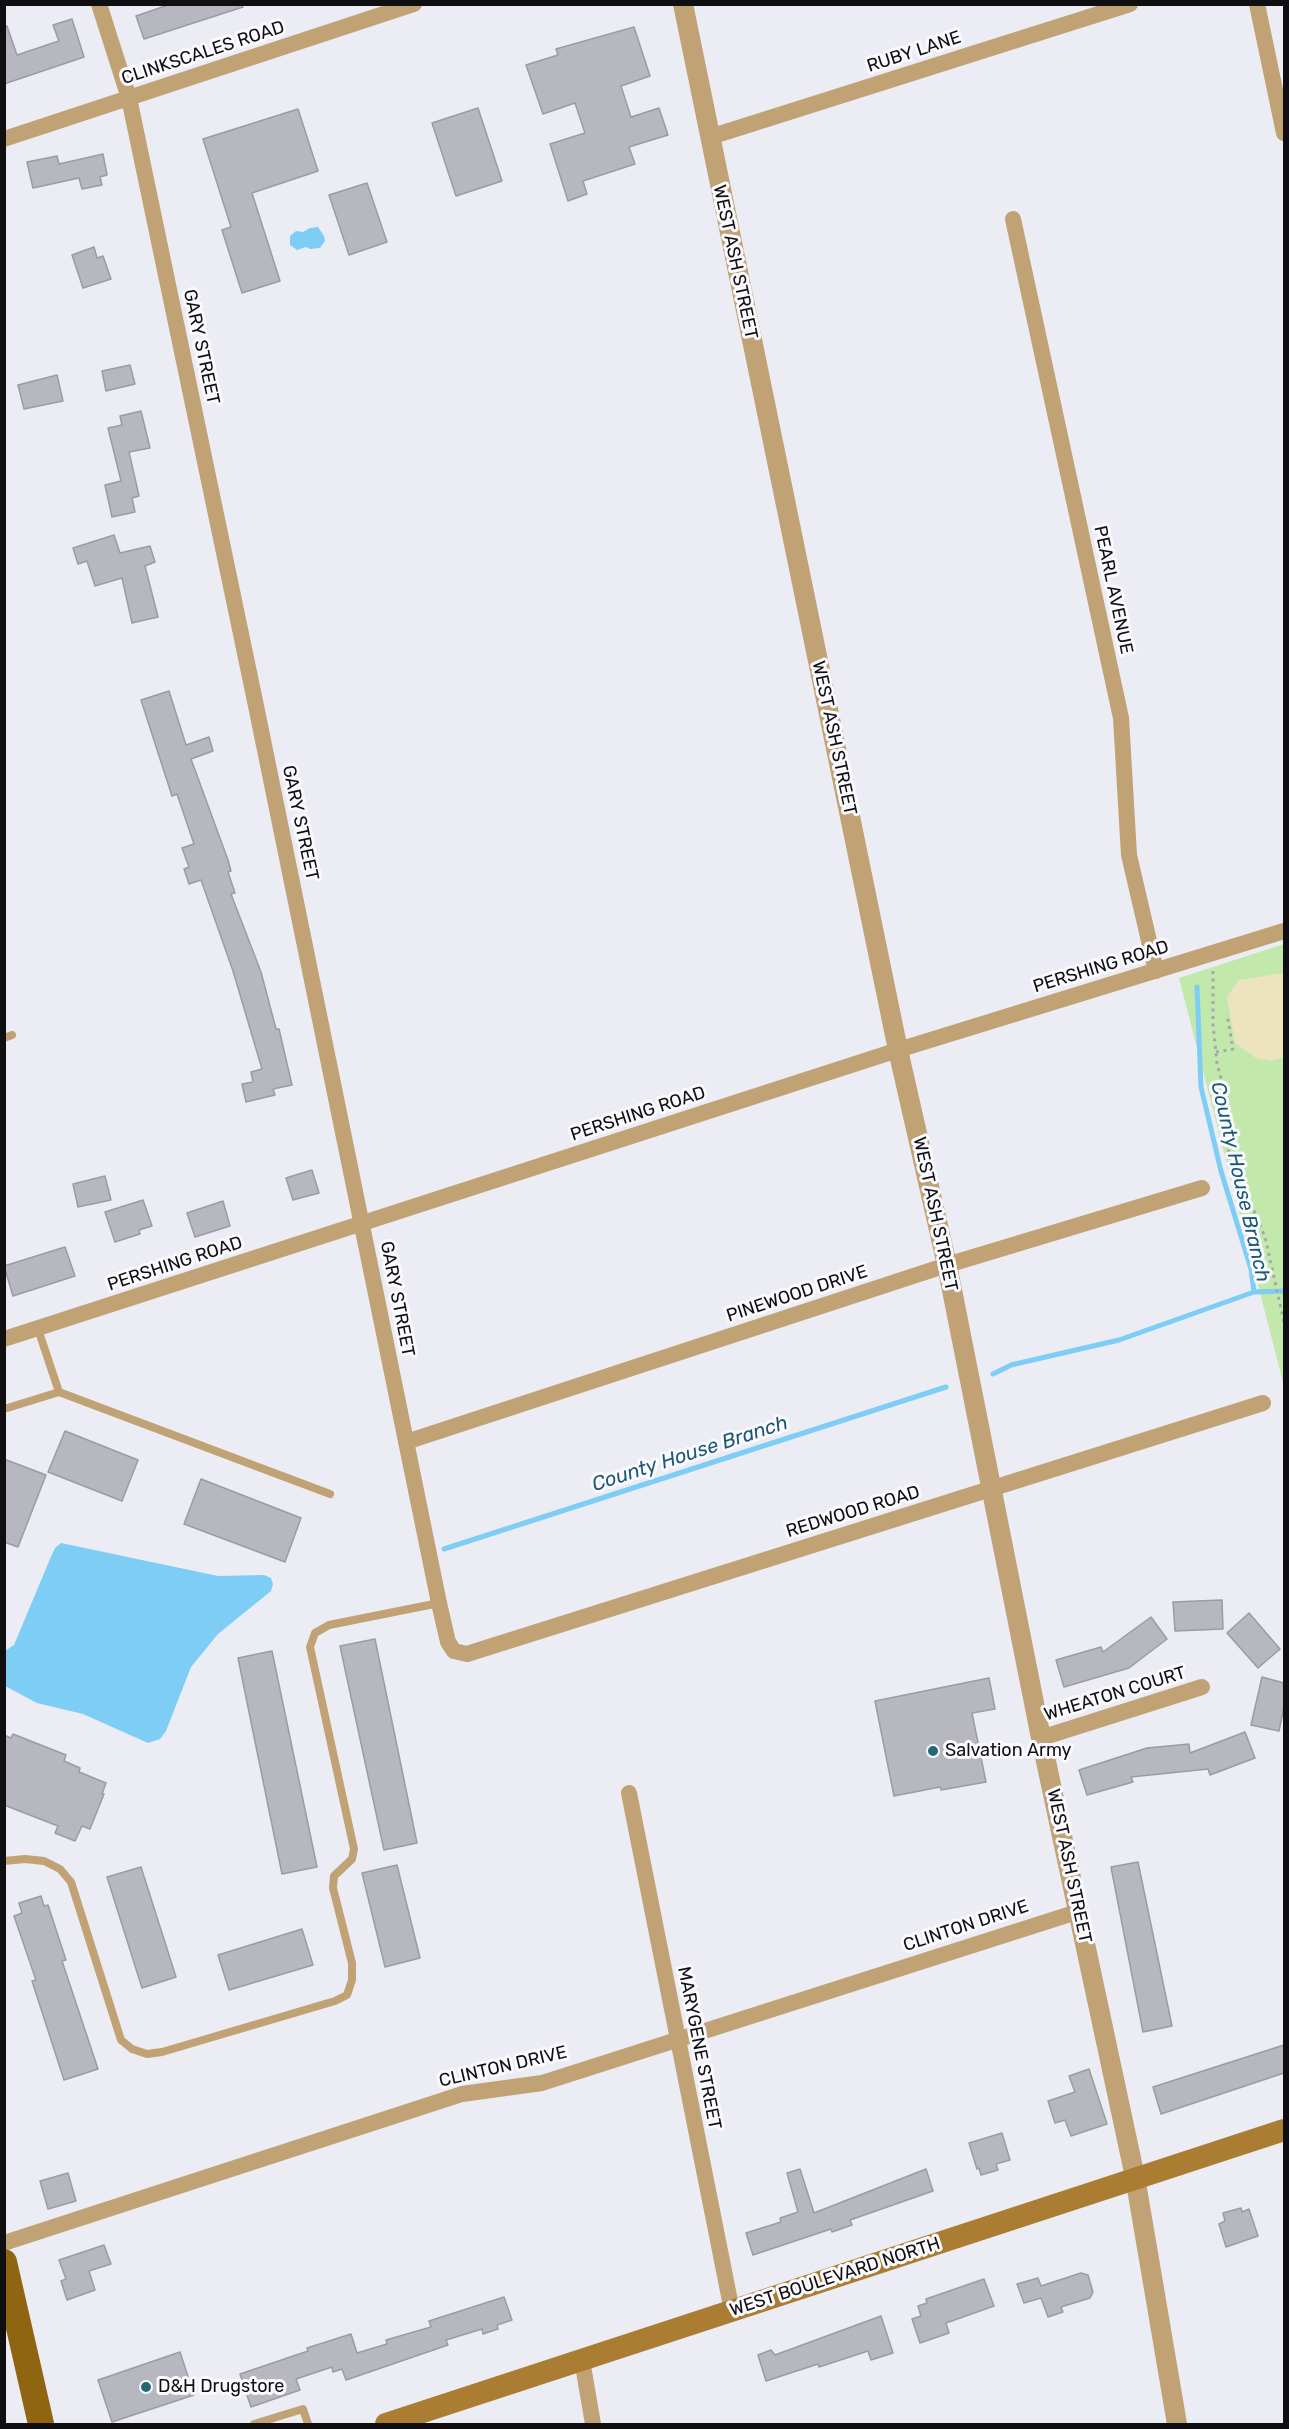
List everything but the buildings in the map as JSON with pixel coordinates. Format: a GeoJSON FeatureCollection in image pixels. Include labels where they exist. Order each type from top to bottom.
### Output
{"type":"FeatureCollection","features":[{"type":"Feature","properties":{"kind":"main road","name":"WEST BOULEVARD NORTH"},"geometry":{"type":"LineString","coordinates":[[386,2424],[1284,2130]]}},
{"type":"Feature","properties":{"kind":"main road"},"geometry":{"type":"LineString","coordinates":[[4,2262],[41,2424]]}},
{"type":"Feature","properties":{"kind":"street","name":"GARY STREET"},"geometry":{"type":"LineString","coordinates":[[99,4],[129,98],[439,1603],[448,1642],[454,1651]]}},
{"type":"Feature","properties":{"kind":"street","name":"CLINKSCALES ROAD"},"geometry":{"type":"LineString","coordinates":[[4,139],[414,4]]}},
{"type":"Feature","properties":{"kind":"street","name":"WEST ASH STREET"},"geometry":{"type":"LineString","coordinates":[[683,4],[898,1050],[947,1265],[1041,1738],[1080,1911],[1135,2177],[1177,2424]]}},
{"type":"Feature","properties":{"kind":"street","name":"RUBY LANE"},"geometry":{"type":"LineString","coordinates":[[710,137],[1130,4]]}},
{"type":"Feature","properties":{"kind":"street"},"geometry":{"type":"LineString","coordinates":[[1257,4],[1284,133]]}},
{"type":"Feature","properties":{"kind":"street","name":"PEARL AVENUE"},"geometry":{"type":"LineString","coordinates":[[1013,219],[1121,718],[1129,855],[1156,971]]}},
{"type":"Feature","properties":{"kind":"street","name":"PERSHING ROAD"},"geometry":{"type":"LineString","coordinates":[[4,1339],[898,1050],[1284,931]]}},
{"type":"Feature","properties":{"kind":"street","name":"PINEWOOD DRIVE"},"geometry":{"type":"LineString","coordinates":[[406,1442],[947,1265],[1202,1188]]}},
{"type":"Feature","properties":{"kind":"street","name":"REDWOOD ROAD"},"geometry":{"type":"LineString","coordinates":[[454,1651],[467,1654],[1263,1403]]}},
{"type":"Feature","properties":{"kind":"street","name":"WHEATON COURT"},"geometry":{"type":"LineString","coordinates":[[1041,1738],[1202,1687]]}},
{"type":"Feature","properties":{"kind":"street","name":"MARYGENE STREET"},"geometry":{"type":"LineString","coordinates":[[629,1793],[732,2311]]}},
{"type":"Feature","properties":{"kind":"street","name":"CLINTON DRIVE"},"geometry":{"type":"LineString","coordinates":[[4,2243],[462,2094],[542,2083],[1080,1911]]}},
{"type":"Feature","properties":{"kind":"street"},"geometry":{"type":"LineString","coordinates":[[582,2360],[593,2424]]}},
{"type":"Feature","properties":{"kind":"lane"},"geometry":{"type":"LineString","coordinates":[[38,1329],[59,1392]]}},
{"type":"Feature","properties":{"kind":"lane"},"geometry":{"type":"LineString","coordinates":[[4,1409],[59,1392],[330,1494]]}},
{"type":"Feature","properties":{"kind":"lane"},"geometry":{"type":"LineString","coordinates":[[4,1861],[25,1859],[44,1861],[60,1869],[71,1882],[122,2040],[132,2049],[147,2054],[162,2052],[334,2001],[347,1995],[352,1980],[351,1962],[333,1888],[334,1876],[352,1858],[354,1849],[310,1647],[315,1633],[329,1625],[439,1603]]}},
{"type":"Feature","properties":{"kind":"lane"},"geometry":{"type":"LineString","coordinates":[[254,2424],[303,2409],[308,2424]]}},
{"type":"Feature","properties":{"kind":"path"},"geometry":{"type":"LineString","coordinates":[[1214,971],[1213,1024],[1216,1052],[1227,1102],[1229,1166],[1250,1201],[1265,1237],[1284,1322]]}},
{"type":"Feature","properties":{"kind":"path"},"geometry":{"type":"LineString","coordinates":[[1216,1052],[1233,1049],[1227,1014]]}},
{"type":"Feature","properties":{"kind":"green space"},"geometry":{"type":"Polygon","coordinates":[[[1284,944],[1284,1386],[1179,978],[1284,944]]]}},
{"type":"Feature","properties":{"kind":"sand"},"geometry":{"type":"Polygon","coordinates":[[[1284,973],[1284,1057],[1271,1061],[1256,1058],[1235,1043],[1227,997],[1239,980],[1284,973]]]}},
{"type":"Feature","properties":{"kind":"water"},"geometry":{"type":"Polygon","coordinates":[[[318,227],[325,241],[320,248],[306,247],[297,250],[290,245],[290,236],[296,231],[303,232],[318,227]]]}},
{"type":"Feature","properties":{"kind":"water"},"geometry":{"type":"Polygon","coordinates":[[[61,1543],[218,1576],[264,1575],[271,1578],[273,1584],[271,1591],[218,1634],[191,1667],[166,1731],[160,1739],[148,1743],[83,1714],[37,1703],[5,1686],[5,1651],[14,1645],[55,1548],[61,1543]]]}},
{"type":"Feature","properties":{"kind":"waterway","name":"County House Branch"},"geometry":{"type":"LineString","coordinates":[[993,1374],[1011,1365],[1119,1340],[1254,1292],[1251,1269],[1221,1171],[1201,1087],[1197,987]]}},
{"type":"Feature","properties":{"kind":"waterway"},"geometry":{"type":"LineString","coordinates":[[1254,1292],[1284,1291]]}},
{"type":"Feature","properties":{"kind":"waterway","name":"County House Branch"},"geometry":{"type":"LineString","coordinates":[[444,1549],[946,1387]]}},
{"type":"Feature","properties":{"kind":"place","name":"Salvation Army"},"geometry":{"type":"Point","coordinates":[933,1751]}},
{"type":"Feature","properties":{"kind":"place","name":"D&H Drugstore"},"geometry":{"type":"Point","coordinates":[146,2387]}}]}
